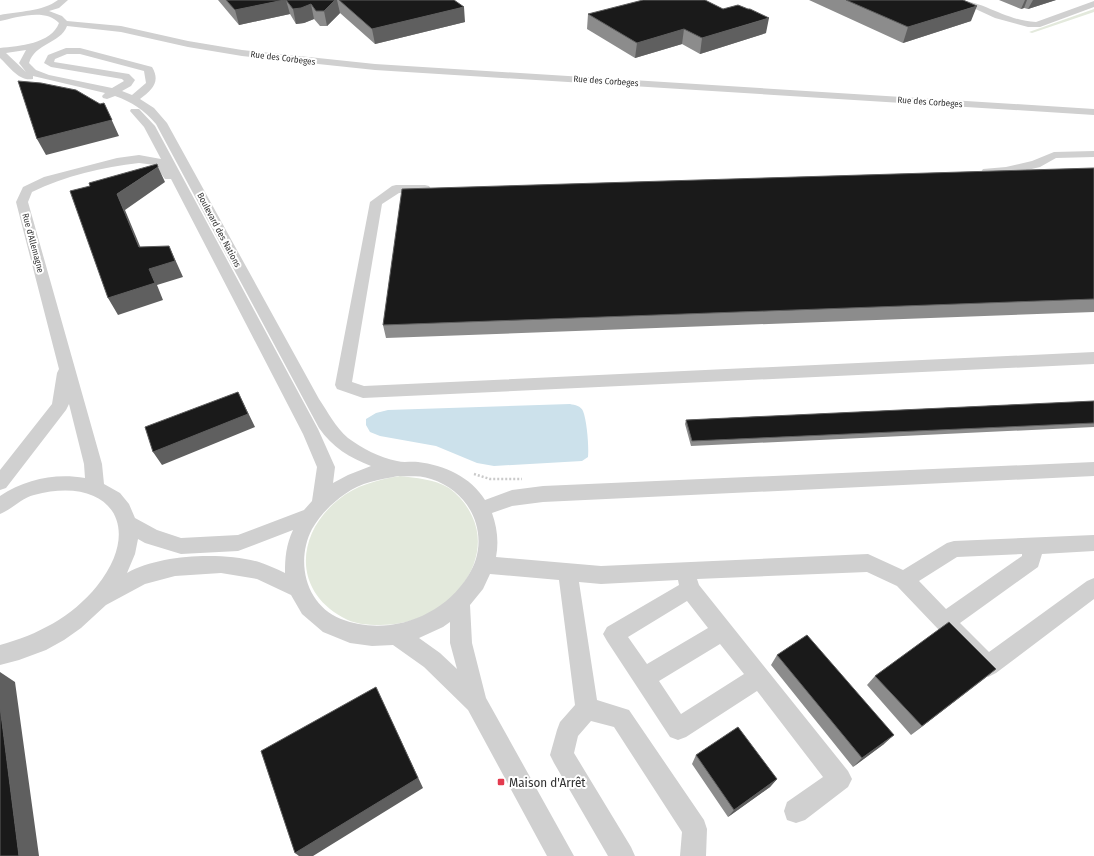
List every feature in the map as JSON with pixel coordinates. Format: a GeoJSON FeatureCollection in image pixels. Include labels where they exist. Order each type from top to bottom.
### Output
{"type":"FeatureCollection","features":[{"type":"Feature","properties":{"kind":"street"},"geometry":{"type":"LineString","coordinates":[[0,18],[34,13],[56,6],[64,0]]}},
{"type":"Feature","properties":{"kind":"street"},"geometry":{"type":"LineString","coordinates":[[48,39],[60,32],[63,27],[61,20],[75,0]]}},
{"type":"Feature","properties":{"kind":"street"},"geometry":{"type":"LineString","coordinates":[[960,0],[1018,23],[1031,25],[1037,25],[1094,4]]}},
{"type":"Feature","properties":{"kind":"street"},"geometry":{"type":"LineString","coordinates":[[0,12],[14,15]]}},
{"type":"Feature","properties":{"kind":"street","name":"Rue des Corbeges"},"geometry":{"type":"LineString","coordinates":[[34,13],[52,15],[61,20],[121,29],[188,44],[242,53],[367,66],[1094,112]]}},
{"type":"Feature","properties":{"kind":"street","name":"Rue des Corbeges"},"geometry":{"type":"LineString","coordinates":[[0,52],[20,48],[87,29],[121,29]]}},
{"type":"Feature","properties":{"kind":"street","name":"Boulevard des Nations"},"geometry":{"type":"LineString","coordinates":[[48,39],[32,48],[26,56],[24,63],[32,72],[109,94],[139,114],[149,126],[312,434],[326,467],[315,510]]}},
{"type":"Feature","properties":{"kind":"street"},"geometry":{"type":"LineString","coordinates":[[109,94],[127,84],[130,80],[125,76],[55,65],[49,62],[51,57],[66,51],[80,51],[148,69],[152,78],[151,85],[133,99]]}},
{"type":"Feature","properties":{"kind":"street","name":"Boulevard des Nations"},"geometry":{"type":"LineString","coordinates":[[0,52],[22,75],[38,81],[133,99],[150,110],[161,123],[313,403],[334,435],[356,452],[397,469]]}},
{"type":"Feature","properties":{"kind":"street"},"geometry":{"type":"LineString","coordinates":[[161,150],[170,149],[186,180],[201,196]]}},
{"type":"Feature","properties":{"kind":"street","name":"Rue d'Allemagne"},"geometry":{"type":"LineString","coordinates":[[117,162],[141,152],[161,150]]}},
{"type":"Feature","properties":{"kind":"street"},"geometry":{"type":"LineString","coordinates":[[973,173],[1006,171],[1036,164],[1054,155],[1094,154]]}},
{"type":"Feature","properties":{"kind":"street","name":"Rue d'Allemagne"},"geometry":{"type":"LineString","coordinates":[[95,487],[93,464],[22,202],[27,190],[48,180],[117,162],[139,159],[159,162],[194,212]]}},
{"type":"Feature","properties":{"kind":"street"},"geometry":{"type":"LineString","coordinates":[[436,188],[396,189],[376,202],[343,385],[363,392],[1094,358]]}},
{"type":"Feature","properties":{"kind":"street","name":"Rue d'Allemagne"},"geometry":{"type":"LineString","coordinates":[[0,483],[60,406],[66,365]]}},
{"type":"Feature","properties":{"kind":"street"},"geometry":{"type":"LineString","coordinates":[[397,469],[418,469],[437,474],[455,482],[470,494],[480,509],[487,526],[488,545],[484,565],[475,585],[460,603],[431,624],[397,635],[364,636],[334,627],[311,610],[297,588],[293,564],[298,539],[315,510],[343,485],[369,474],[397,469]]}},
{"type":"Feature","properties":{"kind":"street"},"geometry":{"type":"LineString","coordinates":[[480,509],[512,498],[543,494],[1094,469]]}},
{"type":"Feature","properties":{"kind":"street"},"geometry":{"type":"LineString","coordinates":[[0,489],[30,488],[61,484],[76,484],[95,487],[111,496],[123,508],[129,524],[128,547],[118,573],[99,599],[71,624],[38,643],[0,655]]}},
{"type":"Feature","properties":{"kind":"street"},"geometry":{"type":"LineString","coordinates":[[0,496],[30,488]]}},
{"type":"Feature","properties":{"kind":"street"},"geometry":{"type":"LineString","coordinates":[[0,506],[30,488]]}},
{"type":"Feature","properties":{"kind":"street"},"geometry":{"type":"LineString","coordinates":[[129,524],[152,537],[181,546],[238,543],[315,510]]}},
{"type":"Feature","properties":{"kind":"street"},"geometry":{"type":"LineString","coordinates":[[904,580],[954,549],[1094,543]]}},
{"type":"Feature","properties":{"kind":"street"},"geometry":{"type":"LineString","coordinates":[[945,622],[1031,561],[1033,546]]}},
{"type":"Feature","properties":{"kind":"street"},"geometry":{"type":"LineString","coordinates":[[484,565],[601,575],[688,580],[868,563],[904,580],[988,666],[1094,587]]}},
{"type":"Feature","properties":{"kind":"street"},"geometry":{"type":"LineString","coordinates":[[99,599],[140,576],[175,567],[221,564],[259,570],[297,588]]}},
{"type":"Feature","properties":{"kind":"street"},"geometry":{"type":"LineString","coordinates":[[568,572],[587,709]]}},
{"type":"Feature","properties":{"kind":"street"},"geometry":{"type":"LineString","coordinates":[[688,580],[723,631],[840,778],[796,811]]}},
{"type":"Feature","properties":{"kind":"street"},"geometry":{"type":"LineString","coordinates":[[688,580],[614,634],[678,729],[760,677]]}},
{"type":"Feature","properties":{"kind":"street"},"geometry":{"type":"LineString","coordinates":[[460,603],[461,644],[476,702],[561,856]]}},
{"type":"Feature","properties":{"kind":"street"},"geometry":{"type":"LineString","coordinates":[[644,678],[723,631]]}},
{"type":"Feature","properties":{"kind":"street"},"geometry":{"type":"LineString","coordinates":[[397,635],[432,660],[476,702]]}},
{"type":"Feature","properties":{"kind":"street"},"geometry":{"type":"LineString","coordinates":[[587,709],[568,730],[562,755],[622,856]]}},
{"type":"Feature","properties":{"kind":"street"},"geometry":{"type":"LineString","coordinates":[[587,709],[621,718],[695,829],[693,856]]}},
{"type":"Feature","properties":{"kind":"path"},"geometry":{"type":"LineString","coordinates":[[472,474],[490,478],[524,479]]}},
{"type":"Feature","properties":{"kind":"shaded area"},"geometry":{"type":"Polygon","coordinates":[[[1094,9],[1094,12],[1032,33],[1029,32],[1094,9]]]}},
{"type":"Feature","properties":{"kind":"shaded area"},"geometry":{"type":"Polygon","coordinates":[[[400,476],[425,479],[443,485],[459,497],[470,512],[477,531],[478,546],[475,561],[469,575],[450,599],[437,609],[424,616],[396,624],[375,625],[355,623],[342,617],[326,605],[315,592],[308,576],[306,560],[308,544],[314,528],[324,513],[338,500],[359,487],[383,479],[400,476]]]}},
{"type":"Feature","properties":{"kind":"water"},"geometry":{"type":"Polygon","coordinates":[[[570,404],[581,408],[586,421],[588,457],[582,461],[494,466],[477,463],[436,446],[380,436],[370,432],[366,425],[366,419],[376,413],[388,410],[570,404]]]}},
{"type":"Feature","properties":{"kind":"building"},"geometry":{"type":"Polygon","coordinates":[[[226,0],[284,0],[235,10],[226,0]]]}},
{"type":"Feature","properties":{"kind":"building"},"geometry":{"type":"Polygon","coordinates":[[[286,0],[335,0],[324,11],[316,11],[311,4],[293,9],[286,0]]]}},
{"type":"Feature","properties":{"kind":"building"},"geometry":{"type":"Polygon","coordinates":[[[339,0],[454,0],[464,7],[372,29],[339,0]]]}},
{"type":"Feature","properties":{"kind":"building"},"geometry":{"type":"Polygon","coordinates":[[[643,0],[705,0],[723,9],[738,5],[769,18],[702,38],[684,29],[637,43],[588,14],[643,0]]]}},
{"type":"Feature","properties":{"kind":"building"},"geometry":{"type":"Polygon","coordinates":[[[846,0],[963,0],[977,6],[908,27],[846,0]]]}},
{"type":"Feature","properties":{"kind":"building"},"geometry":{"type":"Polygon","coordinates":[[[18,81],[41,83],[76,90],[100,104],[104,103],[112,120],[37,139],[18,81]]]}},
{"type":"Feature","properties":{"kind":"building"},"geometry":{"type":"Polygon","coordinates":[[[157,164],[158,167],[117,194],[139,247],[169,246],[175,261],[149,269],[155,283],[108,298],[70,191],[90,186],[89,183],[157,164]]]}},
{"type":"Feature","properties":{"kind":"building"},"geometry":{"type":"Polygon","coordinates":[[[1094,168],[1094,299],[383,325],[402,189],[1094,168]]]}},
{"type":"Feature","properties":{"kind":"building"},"geometry":{"type":"Polygon","coordinates":[[[238,392],[248,414],[153,452],[145,427],[238,392]]]}},
{"type":"Feature","properties":{"kind":"building"},"geometry":{"type":"Polygon","coordinates":[[[1094,401],[1094,423],[692,441],[686,420],[1094,401]]]}},
{"type":"Feature","properties":{"kind":"building"},"geometry":{"type":"Polygon","coordinates":[[[949,622],[996,669],[922,726],[875,676],[949,622]]]}},
{"type":"Feature","properties":{"kind":"building"},"geometry":{"type":"Polygon","coordinates":[[[807,635],[894,735],[862,758],[777,655],[807,635]]]}},
{"type":"Feature","properties":{"kind":"building"},"geometry":{"type":"Polygon","coordinates":[[[376,687],[418,778],[295,853],[261,751],[376,687]]]}},
{"type":"Feature","properties":{"kind":"building"},"geometry":{"type":"Polygon","coordinates":[[[0,706],[19,856],[0,856],[0,706]]]}},
{"type":"Feature","properties":{"kind":"building"},"geometry":{"type":"Polygon","coordinates":[[[738,727],[777,779],[734,810],[696,755],[738,727]]]}},
{"type":"Feature","properties":{"kind":"place","name":"Maison d'Arrêt"},"geometry":{"type":"Point","coordinates":[501,782]}}]}
